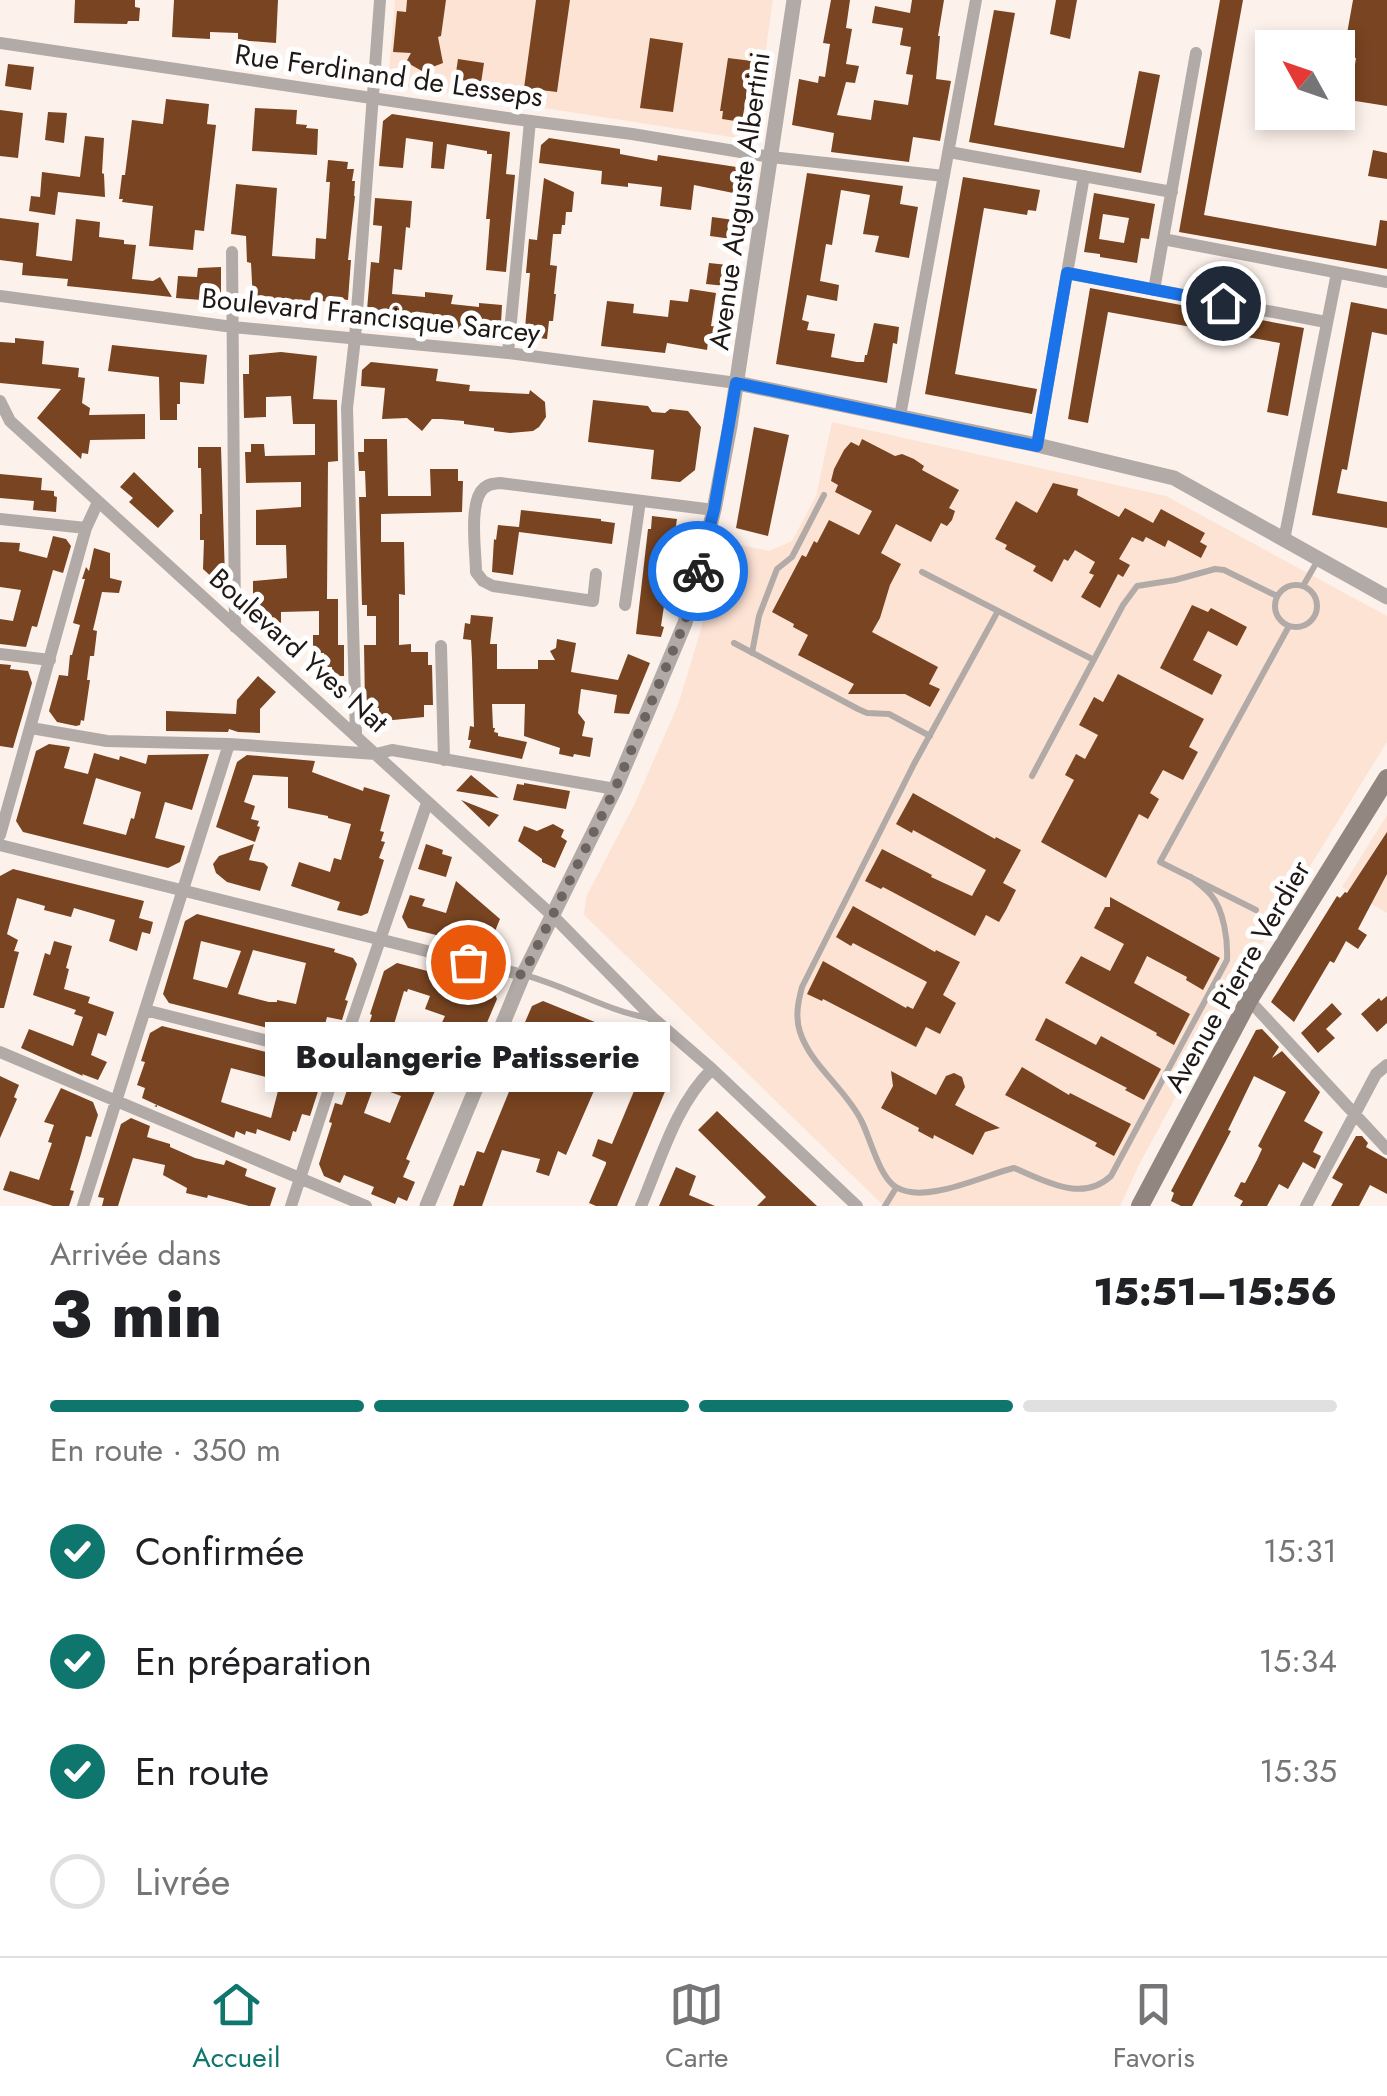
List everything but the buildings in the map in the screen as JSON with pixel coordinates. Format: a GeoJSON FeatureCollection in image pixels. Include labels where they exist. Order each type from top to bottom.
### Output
{"type":"FeatureCollection","features":[{"type":"Feature","properties":{"kind":"main road","name":"Avenue Pierre Verdier"},"geometry":{"type":"LineString","coordinates":[[1140,1206],[1248,1000],[1387,778]]}},
{"type":"Feature","properties":{"kind":"street"},"geometry":{"type":"LineString","coordinates":[[356,734],[347,408],[380,0]]}},
{"type":"Feature","properties":{"kind":"street","name":"Avenue Auguste Albertini"},"geometry":{"type":"LineString","coordinates":[[427,1206],[523,975],[615,789],[685,622],[714,510],[794,0]]}},
{"type":"Feature","properties":{"kind":"street"},"geometry":{"type":"LineString","coordinates":[[900,416],[976,0]]}},
{"type":"Feature","properties":{"kind":"street","name":"Rue Ferdinand de Lesseps"},"geometry":{"type":"LineString","coordinates":[[0,44],[771,157],[944,176]]}},
{"type":"Feature","properties":{"kind":"street"},"geometry":{"type":"LineString","coordinates":[[1154,290],[1196,53]]}},
{"type":"Feature","properties":{"kind":"street"},"geometry":{"type":"LineString","coordinates":[[508,353],[530,120]]}},
{"type":"Feature","properties":{"kind":"street"},"geometry":{"type":"LineString","coordinates":[[949,152],[1172,192]]}},
{"type":"Feature","properties":{"kind":"street"},"geometry":{"type":"LineString","coordinates":[[1037,446],[1084,176]]}},
{"type":"Feature","properties":{"kind":"street"},"geometry":{"type":"LineString","coordinates":[[1163,239],[1387,282]]}},
{"type":"Feature","properties":{"kind":"street"},"geometry":{"type":"LineString","coordinates":[[232,252],[236,627]]}},
{"type":"Feature","properties":{"kind":"street"},"geometry":{"type":"LineString","coordinates":[[1284,540],[1337,272]]}},
{"type":"Feature","properties":{"kind":"street"},"geometry":{"type":"LineString","coordinates":[[1067,273],[1326,322]]}},
{"type":"Feature","properties":{"kind":"street","name":"Boulevard Francisque Sarcey"},"geometry":{"type":"LineString","coordinates":[[0,296],[233,327],[508,353],[736,383]]}},
{"type":"Feature","properties":{"kind":"street"},"geometry":{"type":"LineString","coordinates":[[736,383],[1174,478],[1387,597]]}},
{"type":"Feature","properties":{"kind":"street","name":"Boulevard Yves Nat"},"geometry":{"type":"LineString","coordinates":[[0,401],[5,420],[356,734],[856,1206]]}},
{"type":"Feature","properties":{"kind":"street"},"geometry":{"type":"LineString","coordinates":[[596,574],[593,600],[493,586],[483,581],[476,572],[478,496],[486,486],[500,483],[714,510]]}},
{"type":"Feature","properties":{"kind":"street"},"geometry":{"type":"LineString","coordinates":[[625,605],[640,501]]}},
{"type":"Feature","properties":{"kind":"street"},"geometry":{"type":"LineString","coordinates":[[0,835],[86,528],[98,502]]}},
{"type":"Feature","properties":{"kind":"street"},"geometry":{"type":"LineString","coordinates":[[0,519],[86,528]]}},
{"type":"Feature","properties":{"kind":"street"},"geometry":{"type":"LineString","coordinates":[[442,646],[444,760]]}},
{"type":"Feature","properties":{"kind":"street"},"geometry":{"type":"LineString","coordinates":[[0,654],[50,660]]}},
{"type":"Feature","properties":{"kind":"street"},"geometry":{"type":"LineString","coordinates":[[31,728],[106,741],[376,754],[392,750],[615,789]]}},
{"type":"Feature","properties":{"kind":"street"},"geometry":{"type":"LineString","coordinates":[[83,1206],[229,744]]}},
{"type":"Feature","properties":{"kind":"street"},"geometry":{"type":"LineString","coordinates":[[291,1206],[427,803]]}},
{"type":"Feature","properties":{"kind":"street"},"geometry":{"type":"LineString","coordinates":[[0,845],[523,975]]}},
{"type":"Feature","properties":{"kind":"street"},"geometry":{"type":"LineString","coordinates":[[1248,1000],[1387,1149]]}},
{"type":"Feature","properties":{"kind":"street"},"geometry":{"type":"LineString","coordinates":[[145,1010],[338,1059]]}},
{"type":"Feature","properties":{"kind":"street"},"geometry":{"type":"LineString","coordinates":[[0,1052],[366,1206]]}},
{"type":"Feature","properties":{"kind":"street"},"geometry":{"type":"LineString","coordinates":[[1306,1206],[1376,1074],[1387,1065]]}},
{"type":"Feature","properties":{"kind":"street"},"geometry":{"type":"LineString","coordinates":[[641,1206],[677,1119],[695,1086],[712,1069]]}},
{"type":"Feature","properties":{"kind":"lane"},"geometry":{"type":"LineString","coordinates":[[752,653],[759,616],[778,569],[792,556],[824,495]]}},
{"type":"Feature","properties":{"kind":"lane"},"geometry":{"type":"LineString","coordinates":[[1303,586],[1318,559]]}},
{"type":"Feature","properties":{"kind":"lane"},"geometry":{"type":"LineString","coordinates":[[1032,776],[1131,592],[1138,586],[1224,570],[1277,596]]}},
{"type":"Feature","properties":{"kind":"lane"},"geometry":{"type":"LineString","coordinates":[[922,572],[1094,660]]}},
{"type":"Feature","properties":{"kind":"lane"},"geometry":{"type":"LineString","coordinates":[[1303,586],[1315,596],[1315,616],[1306,625],[1288,626],[1276,616],[1277,596],[1286,587],[1303,586]]}},
{"type":"Feature","properties":{"kind":"lane"},"geometry":{"type":"LineString","coordinates":[[998,611],[930,736],[802,987],[798,1002],[797,1020],[807,1048],[860,1116],[886,1177],[896,1188],[915,1192],[958,1188],[1014,1168],[1080,1190],[1101,1185],[1111,1176],[1226,960],[1225,930],[1214,898],[1192,877]]}},
{"type":"Feature","properties":{"kind":"lane"},"geometry":{"type":"LineString","coordinates":[[1256,910],[1160,862],[1288,626]]}},
{"type":"Feature","properties":{"kind":"lane"},"geometry":{"type":"LineString","coordinates":[[734,643],[858,710],[890,714],[930,736]]}},
{"type":"Feature","properties":{"kind":"lane"},"geometry":{"type":"LineString","coordinates":[[523,975],[552,982],[616,1009],[653,1018]]}},
{"type":"Feature","properties":{"kind":"lane"},"geometry":{"type":"LineString","coordinates":[[886,1206],[896,1188]]}},
{"type":"Feature","properties":{"kind":"shaded area"},"geometry":{"type":"Polygon","coordinates":[[[395,0],[773,0],[754,130],[744,139],[394,85],[388,82],[395,0]]]}},
{"type":"Feature","properties":{"kind":"shaded area"},"geometry":{"type":"Polygon","coordinates":[[[832,422],[1166,496],[1387,616],[1387,742],[1236,986],[1120,1206],[884,1206],[584,915],[586,897],[635,803],[679,702],[727,542],[769,551],[792,541],[816,496],[832,422]]]}},
{"type":"Feature","properties":{"kind":"shaded area"},"geometry":{"type":"Polygon","coordinates":[[[1387,815],[1387,913],[1342,887],[1387,815]]]}},
{"type":"Feature","properties":{"kind":"way so far"},"geometry":{"type":"LineString","coordinates":[[468,962],[523,975],[615,789],[685,622],[698,571]]}},
{"type":"Feature","properties":{"kind":"place","name":"Boulangerie Patisserie"},"geometry":{"type":"Point","coordinates":[468,962]}},
{"type":"Feature","properties":{"kind":"route"},"geometry":{"type":"LineString","coordinates":[[698,571],[714,510],[736,383],[1037,446],[1067,273],[1223,303]]}}]}
